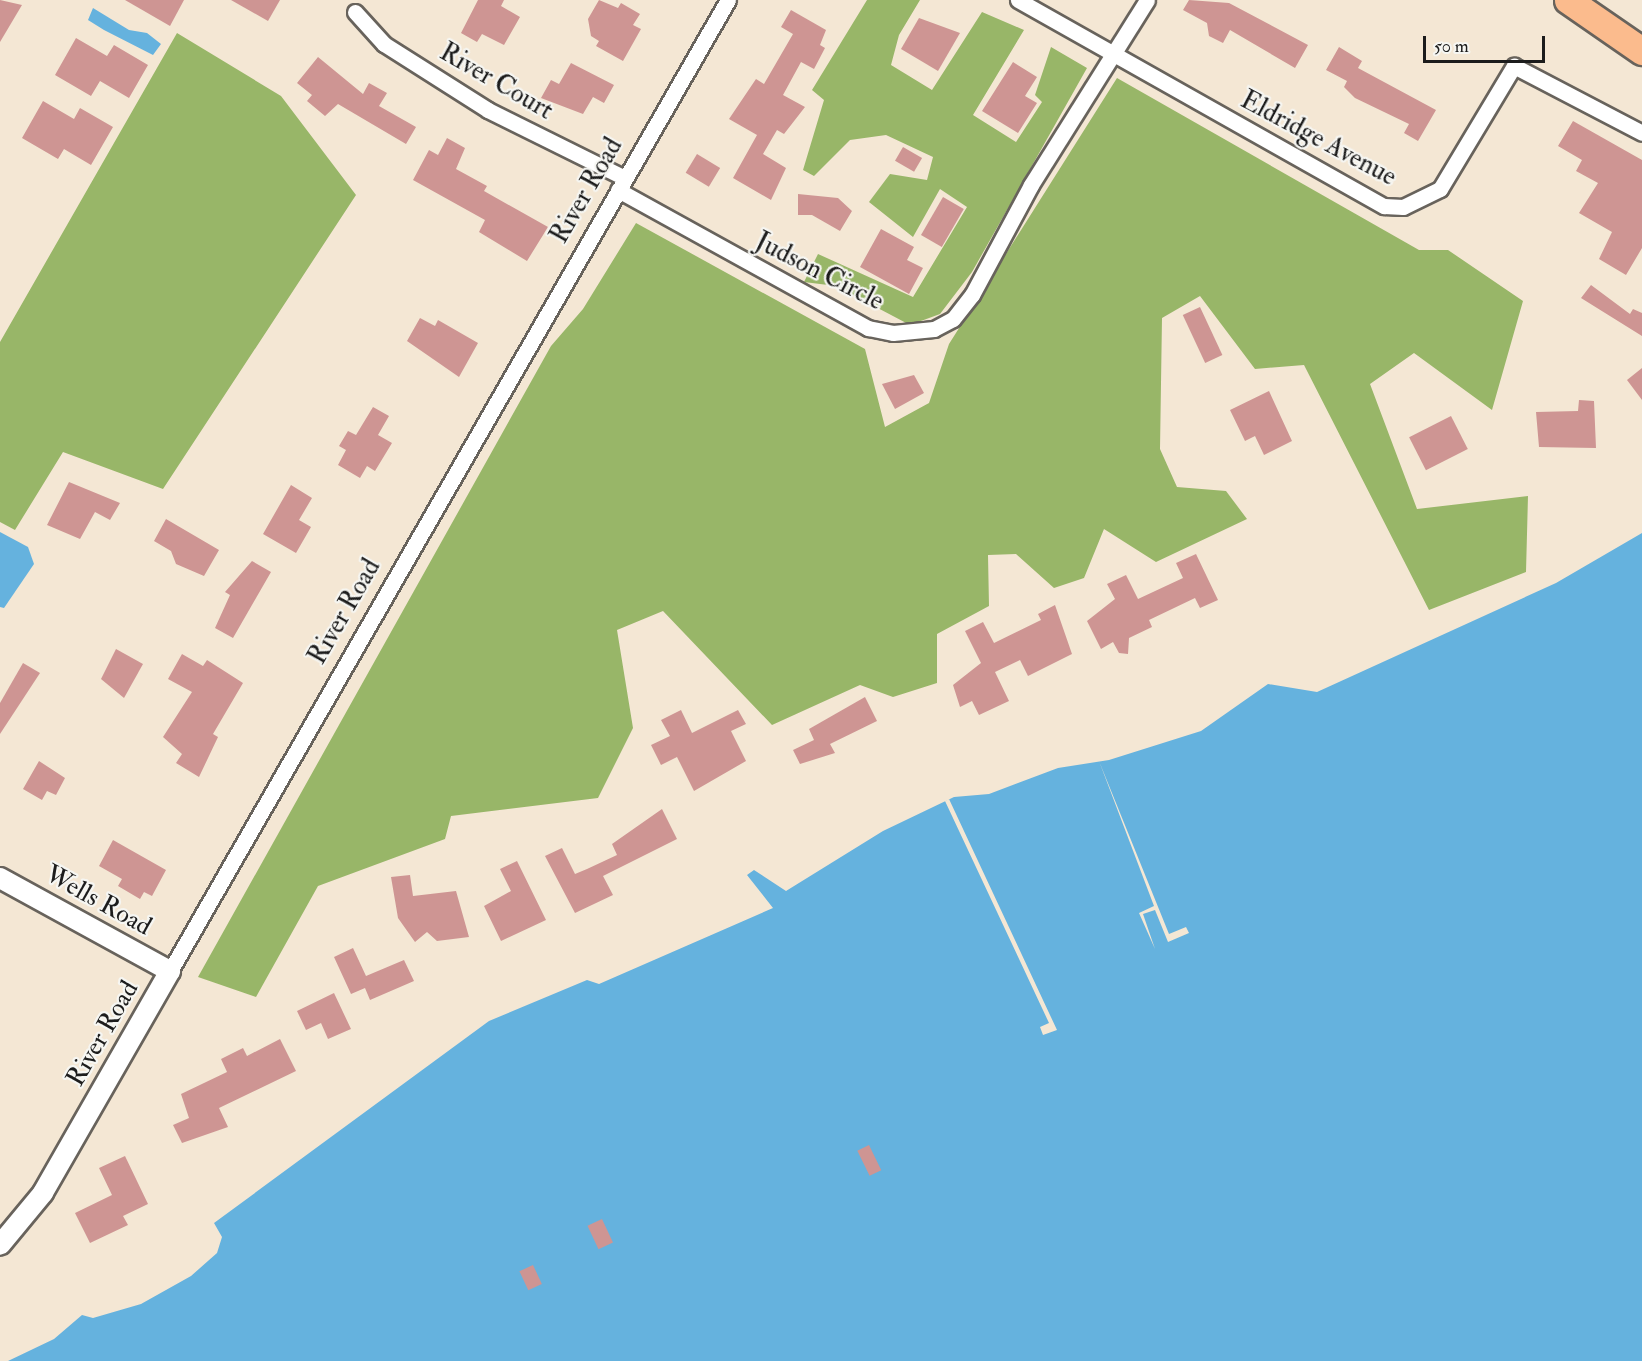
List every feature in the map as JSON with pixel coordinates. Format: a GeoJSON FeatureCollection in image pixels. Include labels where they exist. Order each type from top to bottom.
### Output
{"type":"FeatureCollection","features":[{"type":"Feature","properties":{"kind":"highway"},"geometry":{"type":"LineString","coordinates":[[1568,0],[1642,51]]}},
{"type":"Feature","properties":{"kind":"street","name":"River Road"},"geometry":{"type":"LineString","coordinates":[[0,1245],[43,1193],[728,0]]}},
{"type":"Feature","properties":{"kind":"street","name":"Eldridge Avenue"},"geometry":{"type":"LineString","coordinates":[[1018,0],[1384,206],[1403,207],[1440,189],[1514,66],[1642,133]]}},
{"type":"Feature","properties":{"kind":"street","name":"Judson Circle"},"geometry":{"type":"LineString","coordinates":[[621,184],[868,328],[893,333],[934,329],[953,319],[972,295],[1031,185],[1116,56],[1147,0]]}},
{"type":"Feature","properties":{"kind":"street","name":"River Court"},"geometry":{"type":"LineString","coordinates":[[355,12],[384,44],[488,110],[621,184]]}},
{"type":"Feature","properties":{"kind":"street","name":"Wells Road"},"geometry":{"type":"LineString","coordinates":[[0,878],[170,971]]}},
{"type":"Feature","properties":{"kind":"green space"},"geometry":{"type":"Polygon","coordinates":[[[867,0],[920,0],[899,35],[891,65],[932,90],[982,12],[1024,30],[973,115],[1016,142],[1042,102],[1035,95],[1051,47],[1087,68],[972,272],[940,314],[910,325],[836,286],[804,282],[818,254],[913,297],[967,207],[940,189],[913,237],[869,202],[890,174],[927,180],[933,157],[886,135],[850,140],[814,176],[803,170],[824,100],[812,90],[867,0]]]}},
{"type":"Feature","properties":{"kind":"green space"},"geometry":{"type":"Polygon","coordinates":[[[177,33],[281,96],[356,195],[163,489],[63,452],[15,530],[0,522],[0,342],[177,33]]]}},
{"type":"Feature","properties":{"kind":"green space"},"geometry":{"type":"Polygon","coordinates":[[[1117,78],[1419,250],[1448,250],[1523,301],[1492,410],[1414,353],[1370,384],[1417,509],[1528,496],[1526,572],[1429,610],[1304,365],[1255,369],[1200,296],[1162,318],[1160,449],[1177,487],[1226,491],[1247,519],[1156,562],[1104,529],[1084,578],[1054,588],[1016,554],[988,555],[989,606],[937,634],[937,683],[893,697],[860,685],[772,725],[663,611],[617,630],[633,728],[598,798],[451,816],[445,839],[318,886],[256,997],[198,977],[551,346],[583,309],[636,223],[865,349],[885,427],[929,403],[949,344],[1117,78]]]}},
{"type":"Feature","properties":{"kind":"water"},"geometry":{"type":"Polygon","coordinates":[[[93,8],[129,30],[147,33],[161,44],[153,55],[104,30],[88,20],[93,8]]]}},
{"type":"Feature","properties":{"kind":"water"},"geometry":{"type":"Polygon","coordinates":[[[0,532],[28,547],[34,564],[4,608],[0,607],[0,532]]]}},
{"type":"Feature","properties":{"kind":"water"},"geometry":{"type":"Polygon","coordinates":[[[1642,533],[1642,1361],[8,1361],[54,1339],[82,1315],[93,1318],[141,1304],[191,1276],[217,1253],[222,1237],[214,1223],[489,1021],[587,980],[599,984],[773,908],[747,875],[754,870],[786,891],[883,831],[954,797],[989,794],[1058,768],[1109,760],[1201,731],[1268,684],[1317,692],[1556,583],[1642,533]]]}},
{"type":"Feature","properties":{"kind":"pier"},"geometry":{"type":"Polygon","coordinates":[[[1099,761],[1169,934],[1186,927],[1189,933],[1168,942],[1155,910],[1143,914],[1155,949],[1139,913],[1154,906],[1099,761]]]}},
{"type":"Feature","properties":{"kind":"pier"},"geometry":{"type":"Polygon","coordinates":[[[949,799],[1057,1030],[1043,1035],[1040,1027],[1049,1023],[945,801],[949,799]]]}},
{"type":"Feature","properties":{"kind":"building"},"geometry":{"type":"Polygon","coordinates":[[[0,0],[22,5],[0,42],[0,0]]]}},
{"type":"Feature","properties":{"kind":"building"},"geometry":{"type":"Polygon","coordinates":[[[125,0],[184,0],[170,26],[125,0]]]}},
{"type":"Feature","properties":{"kind":"building"},"geometry":{"type":"Polygon","coordinates":[[[231,0],[280,0],[268,21],[231,0]]]}},
{"type":"Feature","properties":{"kind":"building"},"geometry":{"type":"Polygon","coordinates":[[[478,0],[504,0],[501,6],[520,17],[504,45],[482,34],[477,42],[461,33],[478,0]]]}},
{"type":"Feature","properties":{"kind":"building"},"geometry":{"type":"Polygon","coordinates":[[[599,0],[618,8],[621,3],[640,14],[633,25],[641,29],[623,61],[596,46],[599,41],[591,36],[588,19],[599,0]]]}},
{"type":"Feature","properties":{"kind":"building"},"geometry":{"type":"Polygon","coordinates":[[[1189,0],[1229,3],[1308,45],[1295,68],[1230,30],[1223,43],[1209,36],[1207,23],[1183,10],[1189,0]]]}},
{"type":"Feature","properties":{"kind":"building"},"geometry":{"type":"Polygon","coordinates":[[[791,10],[826,30],[820,45],[825,48],[814,69],[801,62],[783,95],[805,107],[784,134],[777,130],[763,154],[786,168],[771,200],[733,178],[757,135],[729,119],[756,79],[764,84],[793,34],[781,27],[791,10]]]}},
{"type":"Feature","properties":{"kind":"building"},"geometry":{"type":"Polygon","coordinates":[[[919,18],[960,33],[938,71],[901,49],[919,18]]]}},
{"type":"Feature","properties":{"kind":"building"},"geometry":{"type":"Polygon","coordinates":[[[76,38],[107,56],[114,45],[148,65],[129,98],[100,81],[91,96],[55,75],[76,38]]]}},
{"type":"Feature","properties":{"kind":"building"},"geometry":{"type":"Polygon","coordinates":[[[1339,47],[1362,61],[1358,68],[1436,110],[1418,141],[1404,133],[1409,124],[1355,98],[1344,87],[1347,81],[1326,70],[1339,47]]]}},
{"type":"Feature","properties":{"kind":"building"},"geometry":{"type":"Polygon","coordinates":[[[318,57],[363,94],[369,83],[387,93],[379,106],[416,127],[406,144],[338,104],[325,116],[307,101],[312,95],[297,83],[318,57]]]}},
{"type":"Feature","properties":{"kind":"building"},"geometry":{"type":"Polygon","coordinates":[[[1013,62],[1037,77],[1025,96],[1037,103],[1018,133],[982,111],[1013,62]]]}},
{"type":"Feature","properties":{"kind":"building"},"geometry":{"type":"Polygon","coordinates":[[[571,63],[614,85],[604,103],[593,97],[583,114],[541,98],[551,80],[559,84],[571,63]]]}},
{"type":"Feature","properties":{"kind":"building"},"geometry":{"type":"Polygon","coordinates":[[[43,101],[74,119],[80,108],[113,127],[91,165],[64,149],[58,159],[22,138],[43,101]]]}},
{"type":"Feature","properties":{"kind":"building"},"geometry":{"type":"Polygon","coordinates":[[[1573,121],[1642,160],[1642,248],[1626,275],[1599,259],[1612,232],[1579,213],[1598,183],[1576,171],[1582,160],[1558,146],[1573,121]]]}},
{"type":"Feature","properties":{"kind":"building"},"geometry":{"type":"Polygon","coordinates":[[[447,138],[465,148],[456,169],[487,186],[484,191],[548,227],[527,261],[479,232],[485,220],[413,180],[429,150],[438,155],[447,138]]]}},
{"type":"Feature","properties":{"kind":"building"},"geometry":{"type":"Polygon","coordinates":[[[903,147],[922,158],[914,172],[895,161],[903,147]]]}},
{"type":"Feature","properties":{"kind":"building"},"geometry":{"type":"Polygon","coordinates":[[[697,154],[720,168],[709,187],[686,173],[697,154]]]}},
{"type":"Feature","properties":{"kind":"building"},"geometry":{"type":"Polygon","coordinates":[[[798,194],[838,198],[852,211],[840,231],[812,215],[798,215],[798,194]]]}},
{"type":"Feature","properties":{"kind":"building"},"geometry":{"type":"Polygon","coordinates":[[[943,197],[964,209],[942,247],[921,235],[943,197]]]}},
{"type":"Feature","properties":{"kind":"building"},"geometry":{"type":"Polygon","coordinates":[[[881,229],[914,247],[907,260],[923,268],[909,294],[860,267],[881,229]]]}},
{"type":"Feature","properties":{"kind":"building"},"geometry":{"type":"Polygon","coordinates":[[[1591,285],[1630,314],[1633,309],[1642,313],[1642,336],[1581,298],[1591,285]]]}},
{"type":"Feature","properties":{"kind":"building"},"geometry":{"type":"Polygon","coordinates":[[[1200,307],[1222,355],[1205,363],[1183,315],[1200,307]]]}},
{"type":"Feature","properties":{"kind":"building"},"geometry":{"type":"Polygon","coordinates":[[[420,318],[435,326],[438,320],[478,343],[459,377],[407,341],[420,318]]]}},
{"type":"Feature","properties":{"kind":"building"},"geometry":{"type":"Polygon","coordinates":[[[1642,368],[1642,400],[1627,380],[1642,368]]]}},
{"type":"Feature","properties":{"kind":"building"},"geometry":{"type":"Polygon","coordinates":[[[914,375],[924,393],[895,409],[882,384],[914,375]]]}},
{"type":"Feature","properties":{"kind":"building"},"geometry":{"type":"Polygon","coordinates":[[[1269,391],[1292,441],[1264,455],[1255,436],[1245,441],[1230,410],[1269,391]]]}},
{"type":"Feature","properties":{"kind":"building"},"geometry":{"type":"Polygon","coordinates":[[[1579,400],[1594,401],[1596,448],[1539,447],[1536,412],[1578,411],[1579,400]]]}},
{"type":"Feature","properties":{"kind":"building"},"geometry":{"type":"Polygon","coordinates":[[[373,407],[389,416],[378,435],[392,443],[375,471],[367,466],[360,478],[338,465],[346,450],[339,446],[348,431],[356,435],[373,407]]]}},
{"type":"Feature","properties":{"kind":"building"},"geometry":{"type":"Polygon","coordinates":[[[1451,416],[1468,449],[1426,470],[1409,437],[1451,416]]]}},
{"type":"Feature","properties":{"kind":"building"},"geometry":{"type":"Polygon","coordinates":[[[69,482],[120,503],[110,520],[95,512],[80,539],[47,525],[69,482]]]}},
{"type":"Feature","properties":{"kind":"building"},"geometry":{"type":"Polygon","coordinates":[[[291,485],[312,498],[299,520],[311,527],[296,553],[263,534],[291,485]]]}},
{"type":"Feature","properties":{"kind":"building"},"geometry":{"type":"Polygon","coordinates":[[[166,519],[219,550],[204,576],[176,564],[171,551],[154,541],[166,519]]]}},
{"type":"Feature","properties":{"kind":"building"},"geometry":{"type":"Polygon","coordinates":[[[1196,554],[1218,600],[1200,608],[1195,598],[1149,620],[1152,627],[1129,638],[1128,654],[1119,653],[1113,642],[1101,649],[1087,621],[1115,599],[1107,584],[1126,575],[1138,599],[1183,578],[1176,563],[1196,554]]]}},
{"type":"Feature","properties":{"kind":"building"},"geometry":{"type":"Polygon","coordinates":[[[252,561],[271,572],[233,638],[215,628],[230,595],[225,592],[252,561]]]}},
{"type":"Feature","properties":{"kind":"building"},"geometry":{"type":"Polygon","coordinates":[[[1055,605],[1072,654],[1028,676],[1020,660],[995,672],[1009,701],[979,715],[972,701],[960,707],[953,685],[981,663],[965,631],[983,622],[994,643],[1041,620],[1038,614],[1055,605]]]}},
{"type":"Feature","properties":{"kind":"building"},"geometry":{"type":"Polygon","coordinates":[[[116,649],[143,664],[124,698],[101,679],[116,649]]]}},
{"type":"Feature","properties":{"kind":"building"},"geometry":{"type":"Polygon","coordinates":[[[182,654],[203,666],[207,660],[243,683],[213,734],[218,737],[199,777],[176,763],[182,754],[163,737],[192,692],[168,679],[182,654]]]}},
{"type":"Feature","properties":{"kind":"building"},"geometry":{"type":"Polygon","coordinates":[[[23,663],[40,673],[0,734],[0,703],[23,663]]]}},
{"type":"Feature","properties":{"kind":"building"},"geometry":{"type":"Polygon","coordinates":[[[865,697],[877,721],[830,744],[835,753],[800,764],[793,750],[814,740],[809,729],[865,697]]]}},
{"type":"Feature","properties":{"kind":"building"},"geometry":{"type":"Polygon","coordinates":[[[681,710],[692,733],[738,710],[746,724],[731,731],[746,761],[694,791],[677,757],[661,765],[651,745],[670,736],[661,720],[681,710]]]}},
{"type":"Feature","properties":{"kind":"building"},"geometry":{"type":"Polygon","coordinates":[[[39,761],[65,778],[56,795],[47,791],[42,800],[23,789],[39,761]]]}},
{"type":"Feature","properties":{"kind":"building"},"geometry":{"type":"Polygon","coordinates":[[[662,809],[677,839],[603,876],[613,895],[575,913],[545,856],[562,848],[575,874],[617,855],[612,844],[662,809]]]}},
{"type":"Feature","properties":{"kind":"building"},"geometry":{"type":"Polygon","coordinates":[[[113,840],[166,870],[152,896],[144,892],[140,899],[118,886],[122,879],[99,866],[113,840]]]}},
{"type":"Feature","properties":{"kind":"building"},"geometry":{"type":"Polygon","coordinates":[[[517,861],[546,920],[501,941],[484,906],[511,891],[500,869],[517,861]]]}},
{"type":"Feature","properties":{"kind":"building"},"geometry":{"type":"Polygon","coordinates":[[[410,875],[413,896],[456,891],[469,937],[437,941],[427,932],[415,942],[398,918],[391,877],[410,875]]]}},
{"type":"Feature","properties":{"kind":"building"},"geometry":{"type":"Polygon","coordinates":[[[353,948],[366,976],[404,960],[414,981],[370,1000],[365,988],[351,994],[334,957],[353,948]]]}},
{"type":"Feature","properties":{"kind":"building"},"geometry":{"type":"Polygon","coordinates":[[[334,993],[351,1029],[328,1039],[321,1023],[306,1030],[297,1011],[334,993]]]}},
{"type":"Feature","properties":{"kind":"building"},"geometry":{"type":"Polygon","coordinates":[[[280,1039],[296,1071],[219,1108],[228,1127],[182,1143],[173,1125],[189,1118],[181,1094],[227,1072],[221,1059],[243,1048],[247,1056],[280,1039]]]}},
{"type":"Feature","properties":{"kind":"building"},"geometry":{"type":"Polygon","coordinates":[[[869,1145],[881,1170],[870,1176],[857,1151],[869,1145]]]}},
{"type":"Feature","properties":{"kind":"building"},"geometry":{"type":"Polygon","coordinates":[[[125,1156],[148,1204],[123,1216],[128,1225],[90,1243],[75,1213],[112,1195],[99,1168],[125,1156]]]}},
{"type":"Feature","properties":{"kind":"building"},"geometry":{"type":"Polygon","coordinates":[[[602,1219],[613,1243],[598,1249],[587,1226],[602,1219]]]}},
{"type":"Feature","properties":{"kind":"building"},"geometry":{"type":"Polygon","coordinates":[[[533,1265],[542,1284],[528,1290],[519,1271],[533,1265]]]}}]}
